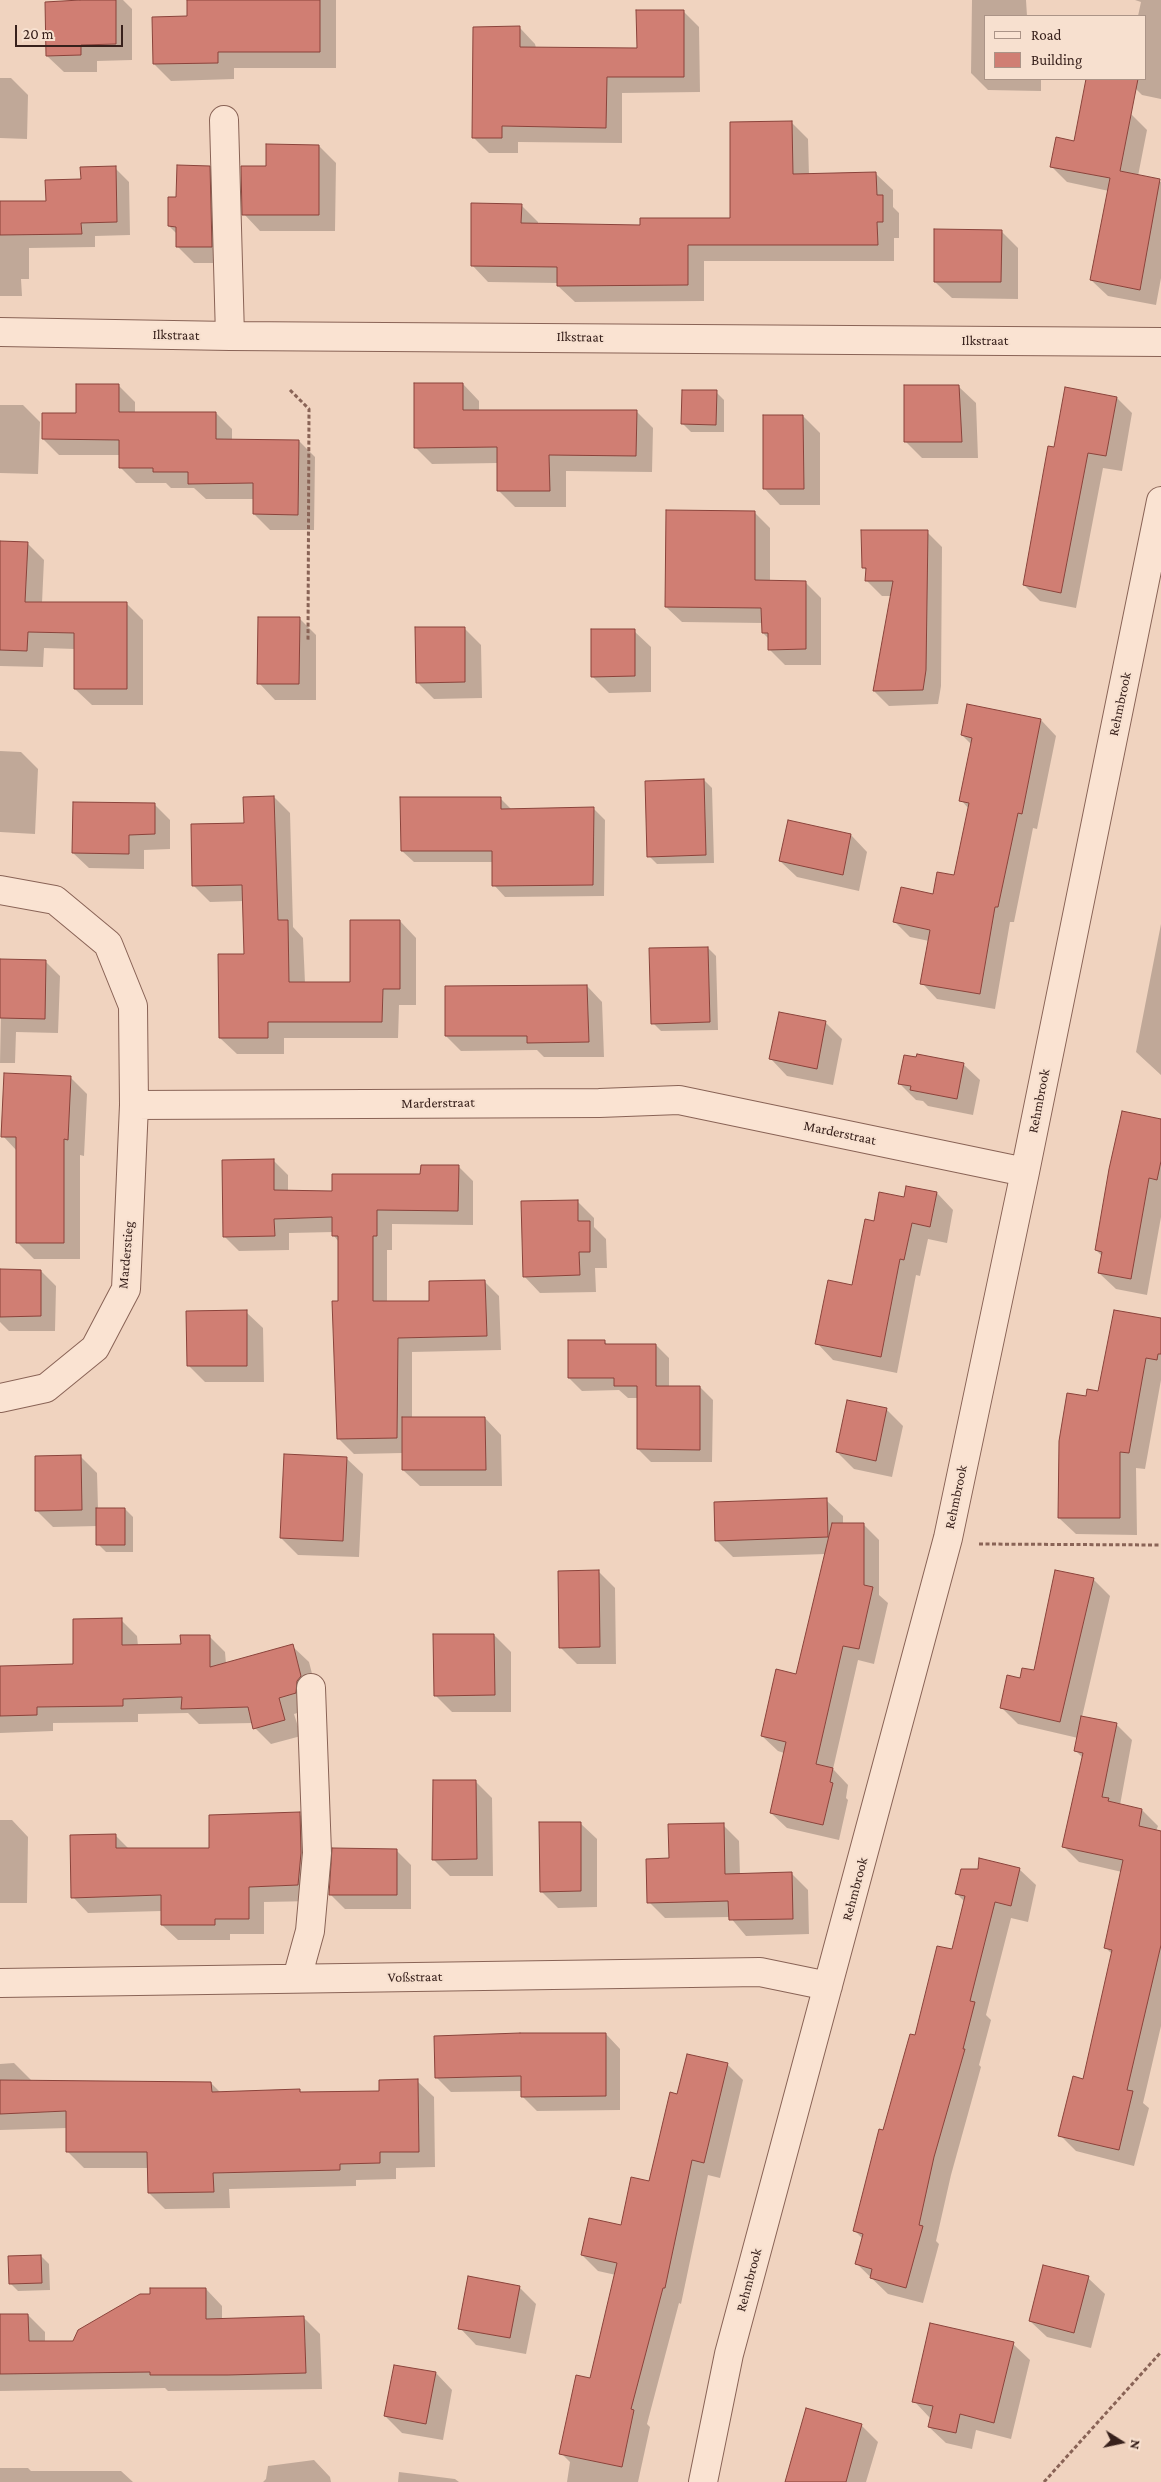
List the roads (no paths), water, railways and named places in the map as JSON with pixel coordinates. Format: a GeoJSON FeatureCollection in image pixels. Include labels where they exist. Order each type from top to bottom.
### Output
{"type":"FeatureCollection","features":[{"type":"Feature","properties":{"kind":"street"},"geometry":{"type":"LineString","coordinates":[[224,120],[230,336]]}},
{"type":"Feature","properties":{"kind":"street","name":"Ilkstraat"},"geometry":{"type":"LineString","coordinates":[[0,332],[230,336],[1161,342]]}},
{"type":"Feature","properties":{"kind":"street","name":"Rehmbrook"},"geometry":{"type":"LineString","coordinates":[[703,2482],[729,2354],[948,1538],[1025,1172],[1161,501]]}},
{"type":"Feature","properties":{"kind":"street"},"geometry":{"type":"LineString","coordinates":[[0,890],[55,900],[108,944],[133,1006],[134,1105]]}},
{"type":"Feature","properties":{"kind":"street","name":"Marderstraat"},"geometry":{"type":"LineString","coordinates":[[134,1105],[599,1103],[679,1100],[1025,1172]]}},
{"type":"Feature","properties":{"kind":"street","name":"Marderstieg"},"geometry":{"type":"LineString","coordinates":[[0,1398],[46,1388],[95,1348],[126,1289],[134,1105]]}},
{"type":"Feature","properties":{"kind":"street"},"geometry":{"type":"LineString","coordinates":[[297,1978],[310,1931],[316,1862],[311,1688]]}},
{"type":"Feature","properties":{"kind":"street","name":"Voßstraat"},"geometry":{"type":"LineString","coordinates":[[0,1983],[760,1972],[828,1986]]}}]}
